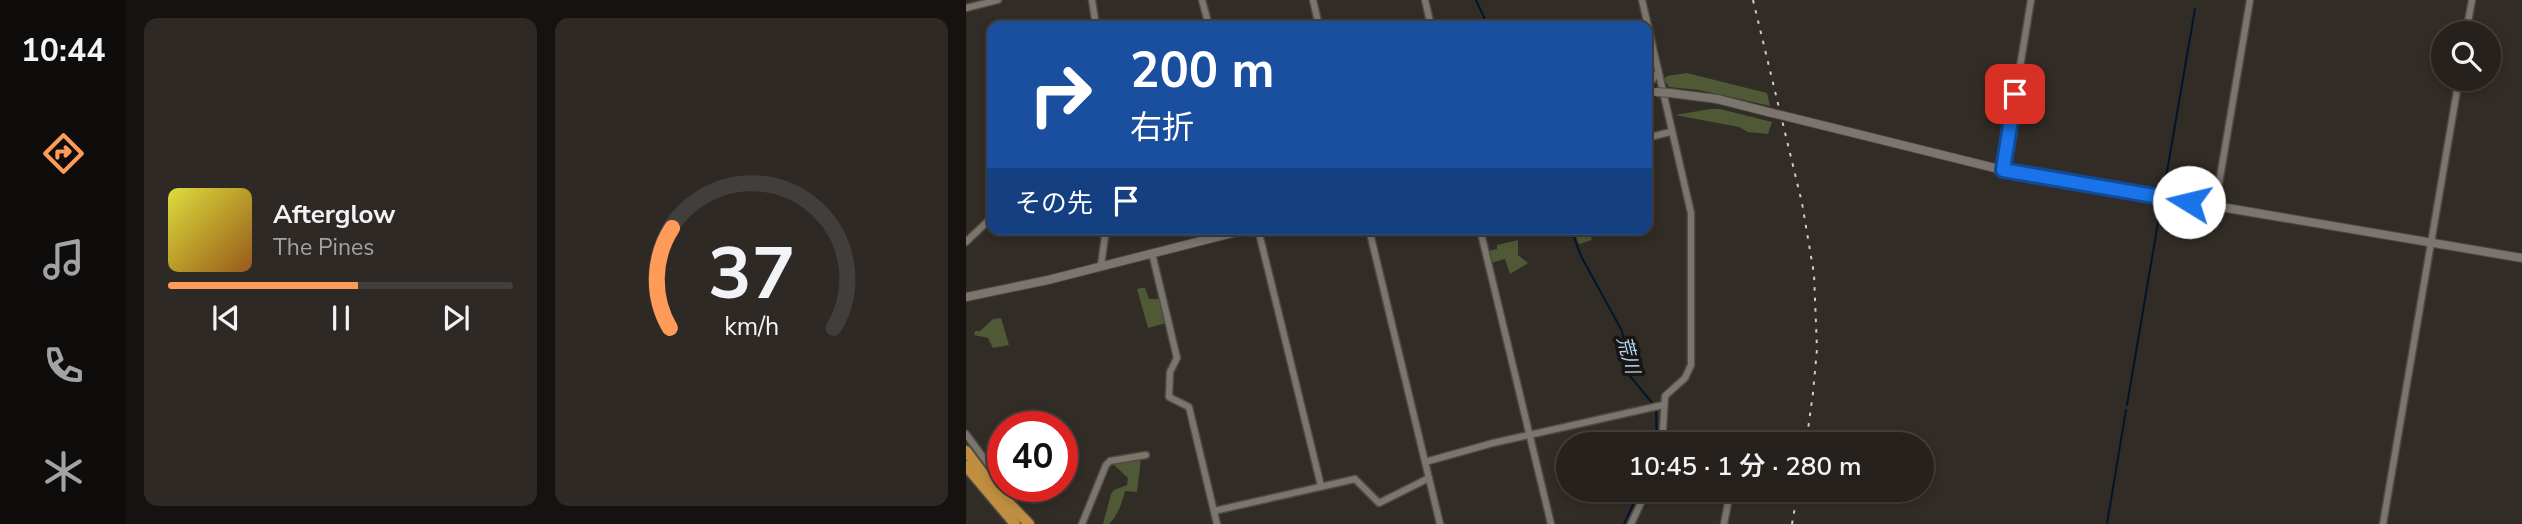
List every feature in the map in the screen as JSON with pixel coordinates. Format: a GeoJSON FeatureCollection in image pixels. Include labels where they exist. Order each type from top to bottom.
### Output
{"type":"FeatureCollection","features":[{"type":"Feature","properties":{"kind":"highway"},"geometry":{"type":"LineString","coordinates":[[966,451],[990,483],[1029,524]]}},
{"type":"Feature","properties":{"kind":"highway"},"geometry":{"type":"LineString","coordinates":[[966,466],[1015,524]]}},
{"type":"Feature","properties":{"kind":"street"},"geometry":{"type":"LineString","coordinates":[[966,8],[998,0]]}},
{"type":"Feature","properties":{"kind":"street"},"geometry":{"type":"LineString","coordinates":[[1093,0],[1095,21]]}},
{"type":"Feature","properties":{"kind":"street"},"geometry":{"type":"LineString","coordinates":[[1202,0],[1208,21]]}},
{"type":"Feature","properties":{"kind":"street"},"geometry":{"type":"LineString","coordinates":[[1313,0],[1318,21]]}},
{"type":"Feature","properties":{"kind":"street"},"geometry":{"type":"LineString","coordinates":[[1425,0],[1430,21]]}},
{"type":"Feature","properties":{"kind":"street"},"geometry":{"type":"LineString","coordinates":[[1642,0],[1646,21]]}},
{"type":"Feature","properties":{"kind":"street"},"geometry":{"type":"LineString","coordinates":[[2003,170],[2031,0]]}},
{"type":"Feature","properties":{"kind":"street"},"geometry":{"type":"LineString","coordinates":[[2215,206],[2250,0]]}},
{"type":"Feature","properties":{"kind":"street"},"geometry":{"type":"LineString","coordinates":[[2468,21],[2472,0]]}},
{"type":"Feature","properties":{"kind":"street"},"geometry":{"type":"LineString","coordinates":[[1425,462],[1658,405],[1689,372],[1691,214],[1652,49]]}},
{"type":"Feature","properties":{"kind":"street"},"geometry":{"type":"LineString","coordinates":[[1652,80],[1657,74]]}},
{"type":"Feature","properties":{"kind":"street"},"geometry":{"type":"LineString","coordinates":[[2383,524],[2457,91]]}},
{"type":"Feature","properties":{"kind":"street"},"geometry":{"type":"LineString","coordinates":[[1652,92],[1717,99],[2003,170],[2522,258]]}},
{"type":"Feature","properties":{"kind":"street"},"geometry":{"type":"LineString","coordinates":[[1652,137],[1670,132]]}},
{"type":"Feature","properties":{"kind":"street"},"geometry":{"type":"LineString","coordinates":[[966,242],[987,222]]}},
{"type":"Feature","properties":{"kind":"street"},"geometry":{"type":"LineString","coordinates":[[1101,265],[1105,235]]}},
{"type":"Feature","properties":{"kind":"street"},"geometry":{"type":"LineString","coordinates":[[966,298],[1224,235]]}},
{"type":"Feature","properties":{"kind":"street"},"geometry":{"type":"LineString","coordinates":[[1259,235],[1321,486]]}},
{"type":"Feature","properties":{"kind":"street"},"geometry":{"type":"LineString","coordinates":[[1370,235],[1440,524]]}},
{"type":"Feature","properties":{"kind":"street"},"geometry":{"type":"LineString","coordinates":[[1481,235],[1551,524]]}},
{"type":"Feature","properties":{"kind":"street"},"geometry":{"type":"LineString","coordinates":[[1153,253],[1177,358],[1170,372],[1169,397],[1189,407],[1217,524]]}},
{"type":"Feature","properties":{"kind":"street"},"geometry":{"type":"LineString","coordinates":[[1658,405],[1661,432]]}},
{"type":"Feature","properties":{"kind":"street"},"geometry":{"type":"LineString","coordinates":[[966,434],[987,462]]}},
{"type":"Feature","properties":{"kind":"street"},"geometry":{"type":"LineString","coordinates":[[1082,524],[1106,465],[1110,461],[1146,455]]}},
{"type":"Feature","properties":{"kind":"street"},"geometry":{"type":"LineString","coordinates":[[1214,511],[1355,479],[1379,503],[1429,478]]}},
{"type":"Feature","properties":{"kind":"street"},"geometry":{"type":"LineString","coordinates":[[1632,524],[1642,502]]}},
{"type":"Feature","properties":{"kind":"street"},"geometry":{"type":"LineString","coordinates":[[1724,524],[1728,502]]}},
{"type":"Feature","properties":{"kind":"green space"},"geometry":{"type":"Polygon","coordinates":[[[1687,73],[1767,93],[1770,106],[1699,90],[1669,87],[1664,79],[1667,76],[1687,73]]]}},
{"type":"Feature","properties":{"kind":"green space"},"geometry":{"type":"Polygon","coordinates":[[[1710,109],[1772,122],[1768,134],[1675,115],[1710,109]]]}},
{"type":"Feature","properties":{"kind":"green space"},"geometry":{"type":"Polygon","coordinates":[[[1575,235],[1590,235],[1592,240],[1579,244],[1575,235]]]}},
{"type":"Feature","properties":{"kind":"green space"},"geometry":{"type":"Polygon","coordinates":[[[1518,240],[1518,255],[1528,263],[1510,274],[1505,259],[1490,263],[1487,251],[1497,249],[1497,245],[1518,240]]]}},
{"type":"Feature","properties":{"kind":"green space"},"geometry":{"type":"Polygon","coordinates":[[[1145,288],[1149,299],[1160,299],[1166,323],[1148,328],[1137,289],[1145,288]]]}},
{"type":"Feature","properties":{"kind":"green space"},"geometry":{"type":"Polygon","coordinates":[[[1001,318],[1009,345],[993,348],[988,338],[974,335],[975,331],[980,331],[993,319],[1001,318]]]}},
{"type":"Feature","properties":{"kind":"green space"},"geometry":{"type":"Polygon","coordinates":[[[1141,458],[1137,492],[1125,491],[1115,517],[1109,524],[1103,524],[1111,494],[1127,485],[1128,478],[1113,464],[1141,458]]]}},
{"type":"Feature","properties":{"kind":"waterway","name":"荒川"},"geometry":{"type":"LineString","coordinates":[[1476,0],[1486,21]]}},
{"type":"Feature","properties":{"kind":"waterway"},"geometry":{"type":"LineString","coordinates":[[2164,189],[2195,9]]}},
{"type":"Feature","properties":{"kind":"waterway"},"geometry":{"type":"LineString","coordinates":[[2127,405],[2161,205]]}},
{"type":"Feature","properties":{"kind":"waterway","name":"荒川"},"geometry":{"type":"LineString","coordinates":[[1573,235],[1581,256],[1622,331],[1629,375],[1654,405]]}},
{"type":"Feature","properties":{"kind":"waterway"},"geometry":{"type":"LineString","coordinates":[[2107,524],[2126,410]]}},
{"type":"Feature","properties":{"kind":"waterway","name":"荒川"},"geometry":{"type":"LineString","coordinates":[[1656,411],[1657,432]]}},
{"type":"Feature","properties":{"kind":"waterway","name":"荒川"},"geometry":{"type":"LineString","coordinates":[[1624,524],[1634,502]]}},
{"type":"Feature","properties":{"kind":"railway"},"geometry":{"type":"LineString","coordinates":[[1753,0],[1802,203],[1814,274],[1817,349],[1808,432]]}},
{"type":"Feature","properties":{"kind":"railway"},"geometry":{"type":"LineString","coordinates":[[1792,524],[1796,502]]}},
{"type":"Feature","properties":{"kind":"route"},"geometry":{"type":"LineString","coordinates":[[2015,94],[2003,170],[2189,202]]}}]}
